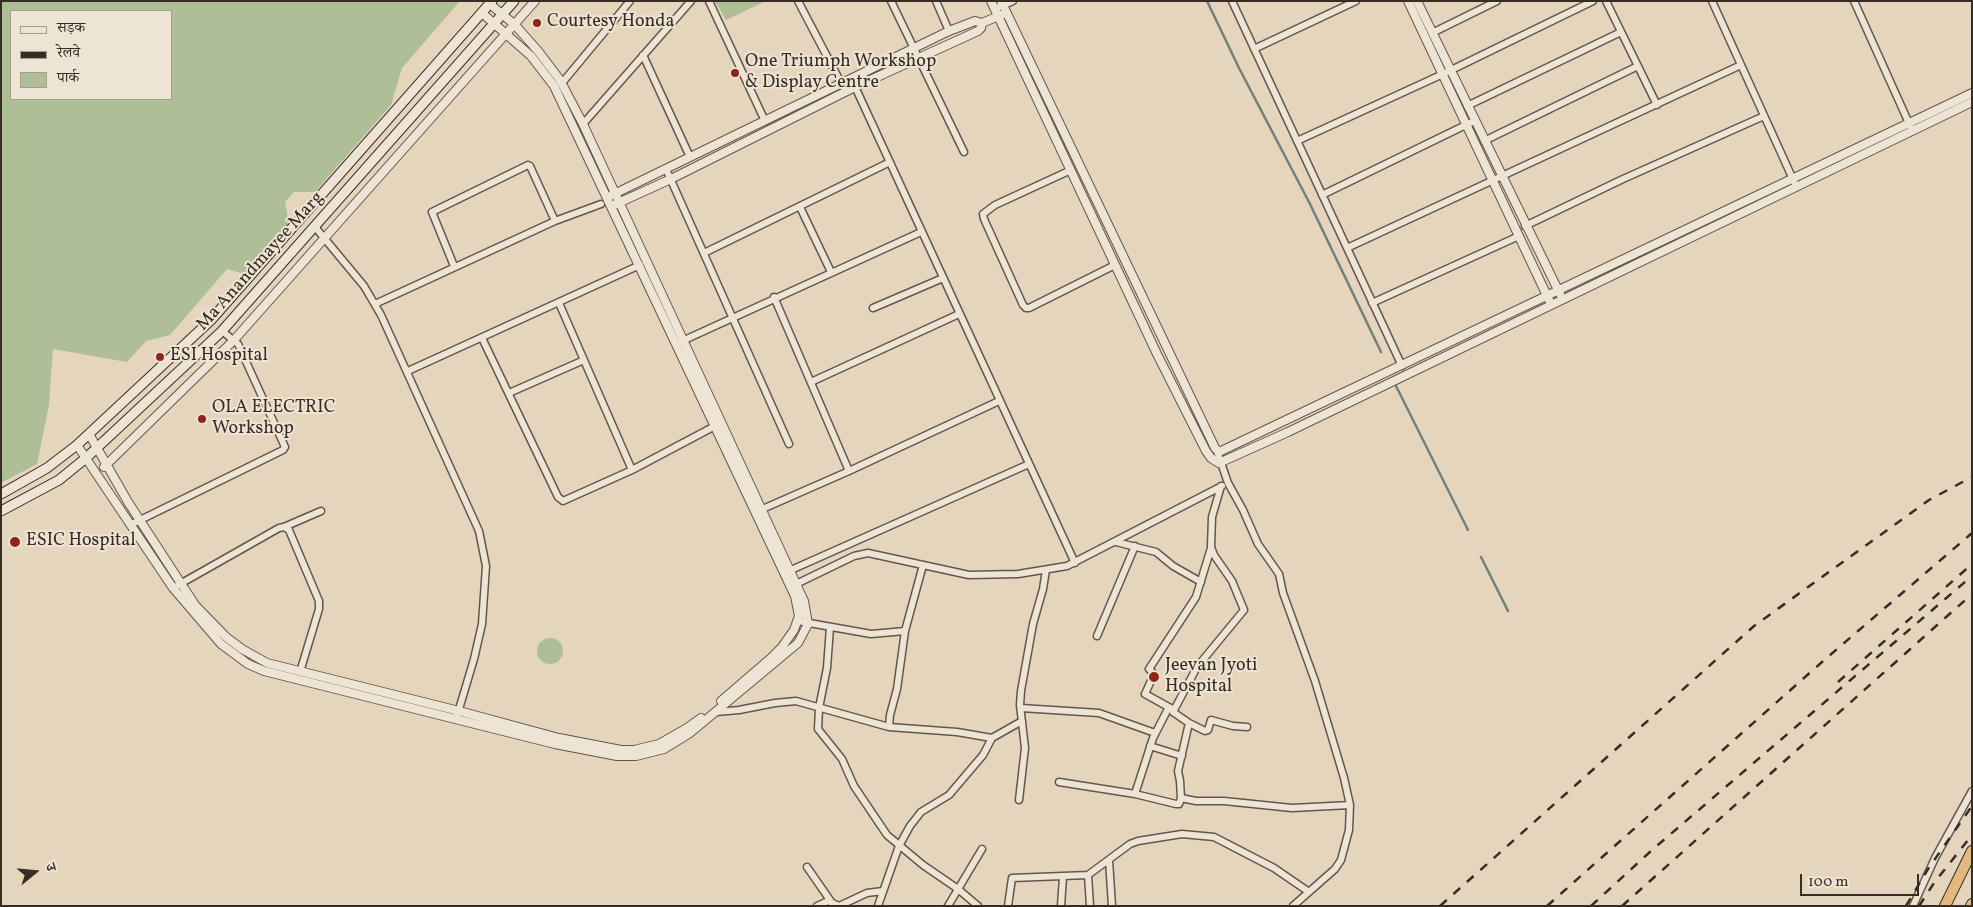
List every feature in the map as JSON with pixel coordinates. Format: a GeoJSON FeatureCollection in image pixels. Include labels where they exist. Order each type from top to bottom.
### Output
{"type":"FeatureCollection","features":[{"type":"Feature","properties":{"kind":"highway"},"geometry":{"type":"LineString","coordinates":[[1945,906],[1972,851]]}},
{"type":"Feature","properties":{"kind":"main road","name":"Ma Anandmayee Marg"},"geometry":{"type":"LineString","coordinates":[[1,511],[59,480],[97,448],[222,331],[514,1]]}},
{"type":"Feature","properties":{"kind":"main road","name":"Ma Anandmayee Marg"},"geometry":{"type":"LineString","coordinates":[[1,494],[47,468],[77,445],[210,320],[491,2]]}},
{"type":"Feature","properties":{"kind":"street"},"geometry":{"type":"LineString","coordinates":[[97,473],[234,340],[535,1]]}},
{"type":"Feature","properties":{"kind":"street"},"geometry":{"type":"LineString","coordinates":[[562,83],[630,1]]}},
{"type":"Feature","properties":{"kind":"street"},"geometry":{"type":"LineString","coordinates":[[583,124],[691,1]]}},
{"type":"Feature","properties":{"kind":"street"},"geometry":{"type":"LineString","coordinates":[[709,1],[765,121]]}},
{"type":"Feature","properties":{"kind":"street"},"geometry":{"type":"LineString","coordinates":[[798,1],[840,83]]}},
{"type":"Feature","properties":{"kind":"street"},"geometry":{"type":"LineString","coordinates":[[892,1],[964,152]]}},
{"type":"Feature","properties":{"kind":"street"},"geometry":{"type":"LineString","coordinates":[[936,1],[949,31]]}},
{"type":"Feature","properties":{"kind":"street"},"geometry":{"type":"LineString","coordinates":[[991,1],[1115,265],[1206,452],[1215,461],[1222,463],[1551,305],[1794,182]]}},
{"type":"Feature","properties":{"kind":"street"},"geometry":{"type":"LineString","coordinates":[[600,204],[616,204],[671,179],[855,87],[978,31],[982,28],[982,23],[1013,1]]}},
{"type":"Feature","properties":{"kind":"street"},"geometry":{"type":"LineString","coordinates":[[1232,1],[1402,366]]}},
{"type":"Feature","properties":{"kind":"street"},"geometry":{"type":"LineString","coordinates":[[1254,49],[1356,1]]}},
{"type":"Feature","properties":{"kind":"street"},"geometry":{"type":"LineString","coordinates":[[1408,1],[1471,122],[1493,181],[1551,305]]}},
{"type":"Feature","properties":{"kind":"street"},"geometry":{"type":"LineString","coordinates":[[1417,1],[1432,33],[1447,73],[1467,106],[1471,122],[1484,141],[1563,299]]}},
{"type":"Feature","properties":{"kind":"street"},"geometry":{"type":"LineString","coordinates":[[1432,33],[1497,1]]}},
{"type":"Feature","properties":{"kind":"street"},"geometry":{"type":"LineString","coordinates":[[1297,141],[1447,73],[1593,1]]}},
{"type":"Feature","properties":{"kind":"street"},"geometry":{"type":"LineString","coordinates":[[1606,1],[1657,105]]}},
{"type":"Feature","properties":{"kind":"street"},"geometry":{"type":"LineString","coordinates":[[1712,1],[1794,182]]}},
{"type":"Feature","properties":{"kind":"street"},"geometry":{"type":"LineString","coordinates":[[1854,1],[1911,126]]}},
{"type":"Feature","properties":{"kind":"street"},"geometry":{"type":"LineString","coordinates":[[491,2],[538,51],[562,83],[583,124],[611,195]]}},
{"type":"Feature","properties":{"kind":"street"},"geometry":{"type":"LineString","coordinates":[[1004,6],[1217,451],[1228,483],[1260,546],[1279,574],[1283,593],[1318,690],[1346,784],[1350,805],[1349,830],[1341,860],[1335,869],[1293,906]]}},
{"type":"Feature","properties":{"kind":"street"},"geometry":{"type":"LineString","coordinates":[[77,445],[132,524],[221,644],[248,664],[264,671],[555,744],[617,756],[636,756],[654,753],[694,724],[782,647],[798,621],[798,608],[791,570],[758,511],[616,204],[554,86],[531,56],[482,13]]}},
{"type":"Feature","properties":{"kind":"street"},"geometry":{"type":"LineString","coordinates":[[375,304],[555,221],[600,204],[611,195],[949,31],[974,21],[982,23]]}},
{"type":"Feature","properties":{"kind":"street"},"geometry":{"type":"LineString","coordinates":[[1467,106],[1621,32]]}},
{"type":"Feature","properties":{"kind":"street"},"geometry":{"type":"LineString","coordinates":[[643,54],[690,157]]}},
{"type":"Feature","properties":{"kind":"street"},"geometry":{"type":"LineString","coordinates":[[1484,141],[1638,66]]}},
{"type":"Feature","properties":{"kind":"street"},"geometry":{"type":"LineString","coordinates":[[1347,248],[1741,66]]}},
{"type":"Feature","properties":{"kind":"street"},"geometry":{"type":"LineString","coordinates":[[850,78],[1075,563]]}},
{"type":"Feature","properties":{"kind":"street"},"geometry":{"type":"LineString","coordinates":[[1217,451],[1222,452],[1558,291],[1794,182],[1911,126],[1972,93]]}},
{"type":"Feature","properties":{"kind":"street"},"geometry":{"type":"LineString","coordinates":[[1911,126],[1972,102]]}},
{"type":"Feature","properties":{"kind":"street"},"geometry":{"type":"LineString","coordinates":[[1525,226],[1623,179],[1764,116]]}},
{"type":"Feature","properties":{"kind":"street"},"geometry":{"type":"LineString","coordinates":[[1322,194],[1471,122]]}},
{"type":"Feature","properties":{"kind":"street"},"geometry":{"type":"LineString","coordinates":[[704,253],[890,162]]}},
{"type":"Feature","properties":{"kind":"street"},"geometry":{"type":"LineString","coordinates":[[454,266],[432,212],[528,165],[555,221]]}},
{"type":"Feature","properties":{"kind":"street"},"geometry":{"type":"LineString","coordinates":[[666,169],[789,444]]}},
{"type":"Feature","properties":{"kind":"street"},"geometry":{"type":"LineString","coordinates":[[1070,170],[995,206],[983,214],[1023,305],[1029,308],[1115,265]]}},
{"type":"Feature","properties":{"kind":"street"},"geometry":{"type":"LineString","coordinates":[[89,434],[177,586],[226,637],[266,663],[459,710],[559,738],[621,750],[634,750],[667,744],[690,733],[798,643],[808,624],[804,601],[794,585],[715,426],[680,342],[640,265],[616,204]]}},
{"type":"Feature","properties":{"kind":"street"},"geometry":{"type":"LineString","coordinates":[[800,207],[831,272]]}},
{"type":"Feature","properties":{"kind":"street"},"geometry":{"type":"LineString","coordinates":[[315,227],[364,286],[375,304],[408,371],[479,531],[486,566],[482,624],[474,659],[456,719]]}},
{"type":"Feature","properties":{"kind":"street"},"geometry":{"type":"LineString","coordinates":[[680,342],[732,316],[921,232]]}},
{"type":"Feature","properties":{"kind":"street"},"geometry":{"type":"LineString","coordinates":[[1372,303],[1519,236]]}},
{"type":"Feature","properties":{"kind":"street"},"geometry":{"type":"LineString","coordinates":[[408,371],[640,265]]}},
{"type":"Feature","properties":{"kind":"street"},"geometry":{"type":"LineString","coordinates":[[873,308],[943,278]]}},
{"type":"Feature","properties":{"kind":"street"},"geometry":{"type":"LineString","coordinates":[[774,297],[849,471]]}},
{"type":"Feature","properties":{"kind":"street"},"geometry":{"type":"LineString","coordinates":[[559,303],[632,470]]}},
{"type":"Feature","properties":{"kind":"street"},"geometry":{"type":"LineString","coordinates":[[811,382],[959,314]]}},
{"type":"Feature","properties":{"kind":"street"},"geometry":{"type":"LineString","coordinates":[[132,524],[283,450],[283,443],[243,353],[234,340],[222,331]]}},
{"type":"Feature","properties":{"kind":"street"},"geometry":{"type":"LineString","coordinates":[[482,338],[560,500],[567,501],[632,470],[715,426]]}},
{"type":"Feature","properties":{"kind":"street"},"geometry":{"type":"LineString","coordinates":[[509,393],[584,360]]}},
{"type":"Feature","properties":{"kind":"street"},"geometry":{"type":"LineString","coordinates":[[758,511],[999,401]]}},
{"type":"Feature","properties":{"kind":"street"},"geometry":{"type":"LineString","coordinates":[[791,570],[1029,464]]}},
{"type":"Feature","properties":{"kind":"street"},"geometry":{"type":"LineString","coordinates":[[794,585],[861,554],[868,553],[969,575],[1007,575],[1046,570],[1075,563],[1228,483]]}},
{"type":"Feature","properties":{"kind":"street"},"geometry":{"type":"LineString","coordinates":[[1221,486],[1212,518],[1211,547],[1196,597],[1148,669],[1154,674],[1144,694],[1171,708],[1173,714],[1205,731],[1208,730],[1211,720],[1233,726],[1247,727]]}},
{"type":"Feature","properties":{"kind":"street"},"geometry":{"type":"LineString","coordinates":[[177,586],[279,528],[320,510]]}},
{"type":"Feature","properties":{"kind":"street"},"geometry":{"type":"LineString","coordinates":[[284,527],[289,530],[319,601],[319,609],[300,672]]}},
{"type":"Feature","properties":{"kind":"street"},"geometry":{"type":"LineString","coordinates":[[1115,542],[1156,552],[1173,566],[1201,582]]}},
{"type":"Feature","properties":{"kind":"street"},"geometry":{"type":"LineString","coordinates":[[1097,636],[1135,546]]}},
{"type":"Feature","properties":{"kind":"street"},"geometry":{"type":"LineString","coordinates":[[1135,794],[1155,733],[1197,667],[1244,610],[1232,581],[1214,555],[1211,547]]}},
{"type":"Feature","properties":{"kind":"street"},"geometry":{"type":"LineString","coordinates":[[889,728],[897,689],[905,631],[923,565]]}},
{"type":"Feature","properties":{"kind":"street"},"geometry":{"type":"LineString","coordinates":[[1019,800],[1025,748],[1021,691],[1031,635],[1046,570]]}},
{"type":"Feature","properties":{"kind":"street"},"geometry":{"type":"LineString","coordinates":[[798,621],[871,634],[905,631]]}},
{"type":"Feature","properties":{"kind":"street"},"geometry":{"type":"LineString","coordinates":[[830,627],[827,668],[819,708],[818,724],[820,733],[842,759],[854,786],[877,822],[899,846],[941,879],[958,889],[976,905]]}},
{"type":"Feature","properties":{"kind":"street"},"geometry":{"type":"LineString","coordinates":[[716,712],[796,701],[889,728],[957,732],[992,738]]}},
{"type":"Feature","properties":{"kind":"street"},"geometry":{"type":"LineString","coordinates":[[1021,708],[1098,713],[1155,733]]}},
{"type":"Feature","properties":{"kind":"street"},"geometry":{"type":"LineString","coordinates":[[878,906],[899,846],[918,816],[949,794],[983,755],[992,738],[1022,721]]}},
{"type":"Feature","properties":{"kind":"street"},"geometry":{"type":"LineString","coordinates":[[1059,782],[1135,794],[1179,804],[1181,798],[1178,771],[1189,723]]}},
{"type":"Feature","properties":{"kind":"street"},"geometry":{"type":"LineString","coordinates":[[1150,746],[1182,756]]}},
{"type":"Feature","properties":{"kind":"street"},"geometry":{"type":"LineString","coordinates":[[1913,906],[1935,858],[1972,790]]}},
{"type":"Feature","properties":{"kind":"street"},"geometry":{"type":"LineString","coordinates":[[1181,798],[1196,801],[1224,801],[1292,808],[1350,805]]}},
{"type":"Feature","properties":{"kind":"street"},"geometry":{"type":"LineString","coordinates":[[1008,906],[1012,878],[1088,875],[1123,848],[1138,840],[1174,834],[1207,835],[1243,851],[1274,868],[1309,892]]}},
{"type":"Feature","properties":{"kind":"street"},"geometry":{"type":"LineString","coordinates":[[948,906],[982,849]]}},
{"type":"Feature","properties":{"kind":"street"},"geometry":{"type":"LineString","coordinates":[[1109,860],[1112,906]]}},
{"type":"Feature","properties":{"kind":"street"},"geometry":{"type":"LineString","coordinates":[[808,867],[832,904]]}},
{"type":"Feature","properties":{"kind":"street"},"geometry":{"type":"LineString","coordinates":[[1088,875],[1090,906]]}},
{"type":"Feature","properties":{"kind":"street"},"geometry":{"type":"LineString","coordinates":[[1061,906],[1064,877]]}},
{"type":"Feature","properties":{"kind":"street"},"geometry":{"type":"LineString","coordinates":[[817,906],[828,901],[839,906],[867,893],[883,891]]}},
{"type":"Feature","properties":{"kind":"green space"},"geometry":{"type":"Polygon","coordinates":[[[1,1],[460,1],[402,68],[391,105],[315,192],[294,192],[285,202],[289,225],[244,274],[227,269],[170,335],[146,341],[127,362],[53,349],[49,405],[37,464],[1,483],[1,1]]]}},
{"type":"Feature","properties":{"kind":"green space"},"geometry":{"type":"Polygon","coordinates":[[[715,1],[766,1],[726,20],[715,1]]]}},
{"type":"Feature","properties":{"kind":"green space"},"geometry":{"type":"Polygon","coordinates":[[[550,638],[559,642],[563,651],[559,660],[550,664],[541,660],[537,651],[541,642],[550,638]]]}},
{"type":"Feature","properties":{"kind":"waterway"},"geometry":{"type":"LineString","coordinates":[[1207,1],[1239,68],[1310,204],[1381,352]]}},
{"type":"Feature","properties":{"kind":"waterway"},"geometry":{"type":"LineString","coordinates":[[1395,384],[1468,530]]}},
{"type":"Feature","properties":{"kind":"waterway"},"geometry":{"type":"LineString","coordinates":[[1481,557],[1508,611]]}},
{"type":"Feature","properties":{"kind":"railway"},"geometry":{"type":"LineString","coordinates":[[1440,906],[1754,626],[1929,500],[1972,477]]}},
{"type":"Feature","properties":{"kind":"railway"},"geometry":{"type":"LineString","coordinates":[[1547,906],[1822,662],[1972,533]]}},
{"type":"Feature","properties":{"kind":"railway"},"geometry":{"type":"LineString","coordinates":[[1838,682],[1972,564]]}},
{"type":"Feature","properties":{"kind":"railway"},"geometry":{"type":"LineString","coordinates":[[1591,906],[1652,850],[1972,576]]}},
{"type":"Feature","properties":{"kind":"railway"},"geometry":{"type":"LineString","coordinates":[[1622,906],[1972,594]]}},
{"type":"Feature","properties":{"kind":"railway"},"geometry":{"type":"LineString","coordinates":[[1906,906],[1928,869],[1972,806]]}},
{"type":"Feature","properties":{"kind":"railway"},"geometry":{"type":"LineString","coordinates":[[1919,906],[1934,883],[1972,835]]}},
{"type":"Feature","properties":{"kind":"place","name":"Courtesy Honda"},"geometry":{"type":"Point","coordinates":[537,23]}},
{"type":"Feature","properties":{"kind":"place","name":"One Triumph Workshop & Display Centre"},"geometry":{"type":"Point","coordinates":[735,73]}},
{"type":"Feature","properties":{"kind":"place","name":"ESI Hospital"},"geometry":{"type":"Point","coordinates":[160,357]}},
{"type":"Feature","properties":{"kind":"place","name":"OLA ELECTRIC Workshop"},"geometry":{"type":"Point","coordinates":[202,419]}},
{"type":"Feature","properties":{"kind":"place","name":"ESIC Hospital"},"geometry":{"type":"Point","coordinates":[15,542]}},
{"type":"Feature","properties":{"kind":"place","name":"Jeevan Jyoti Hospital"},"geometry":{"type":"Point","coordinates":[1154,677]}}]}
